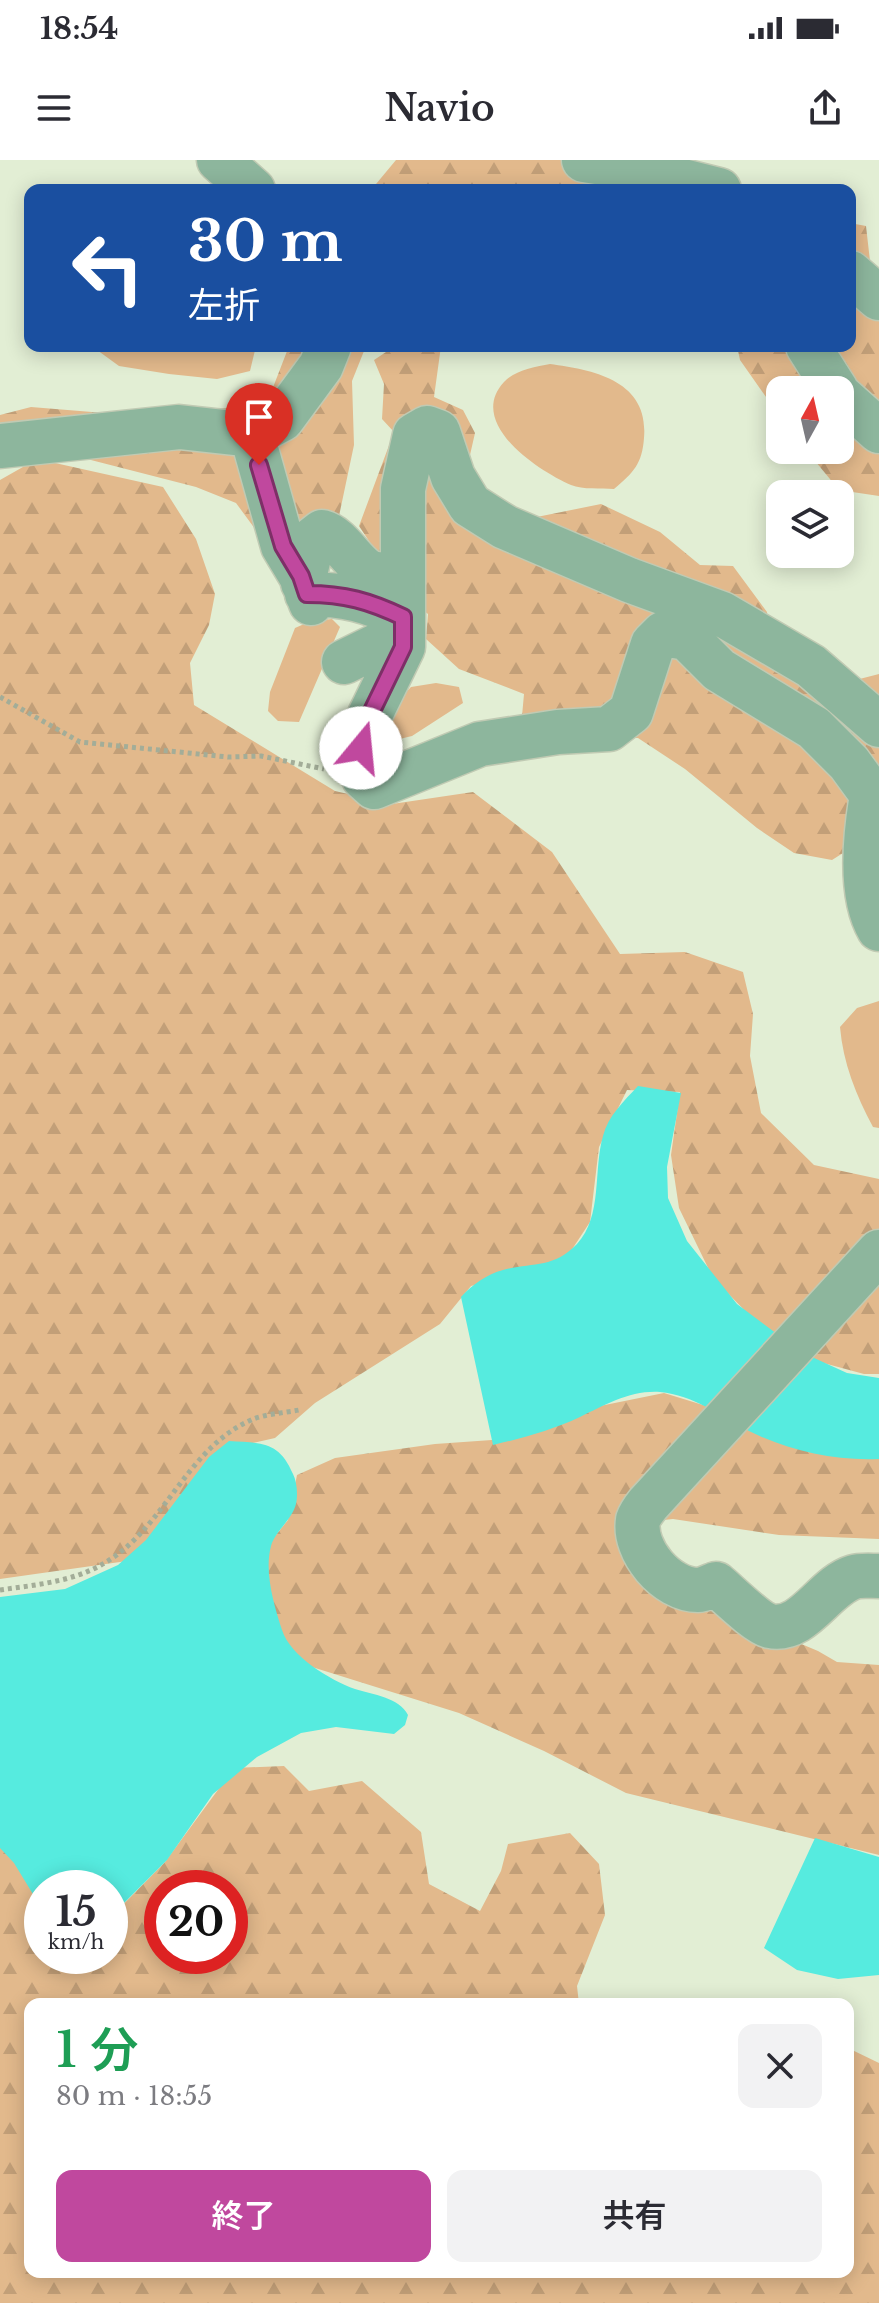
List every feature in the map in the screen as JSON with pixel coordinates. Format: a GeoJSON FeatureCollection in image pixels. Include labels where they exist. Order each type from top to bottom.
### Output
{"type":"FeatureCollection","features":[{"type":"Feature","properties":{"kind":"lane"},"geometry":{"type":"LineString","coordinates":[[219,160],[246,184]]}},
{"type":"Feature","properties":{"kind":"lane"},"geometry":{"type":"LineString","coordinates":[[584,160],[695,184]]}},
{"type":"Feature","properties":{"kind":"lane"},"geometry":{"type":"LineString","coordinates":[[856,278],[879,298]]}},
{"type":"Feature","properties":{"kind":"lane"},"geometry":{"type":"LineString","coordinates":[[0,446],[179,427],[252,435],[282,419],[321,366],[327,352]]}},
{"type":"Feature","properties":{"kind":"lane"},"geometry":{"type":"LineString","coordinates":[[812,352],[827,376]]}},
{"type":"Feature","properties":{"kind":"lane"},"geometry":{"type":"LineString","coordinates":[[854,409],[879,431]]}},
{"type":"Feature","properties":{"kind":"lane"},"geometry":{"type":"LineString","coordinates":[[879,725],[811,666],[722,614],[615,575],[505,527],[470,505],[453,477],[438,432],[427,428],[415,435],[403,489],[403,647],[370,715],[361,748],[364,778],[374,787],[480,744],[558,732],[609,729],[631,712],[653,644],[663,634],[687,638],[719,670],[814,728],[849,763],[876,814],[866,829],[865,870],[879,929]]}},
{"type":"Feature","properties":{"kind":"lane"},"geometry":{"type":"LineString","coordinates":[[252,435],[283,546],[307,593]]}},
{"type":"Feature","properties":{"kind":"lane"},"geometry":{"type":"LineString","coordinates":[[307,593],[313,539],[322,532],[333,535],[368,571],[376,574],[402,572]]}},
{"type":"Feature","properties":{"kind":"lane"},"geometry":{"type":"LineString","coordinates":[[307,593],[340,594],[373,603],[403,625]]}},
{"type":"Feature","properties":{"kind":"lane"},"geometry":{"type":"LineString","coordinates":[[344,662],[403,625]]}},
{"type":"Feature","properties":{"kind":"lane"},"geometry":{"type":"LineString","coordinates":[[879,1252],[648,1504],[639,1517],[638,1534],[654,1569],[678,1584],[698,1590],[716,1584],[768,1626],[785,1626],[804,1616],[834,1588],[855,1577],[879,1576]]}},
{"type":"Feature","properties":{"kind":"path"},"geometry":{"type":"LineString","coordinates":[[0,697],[80,742],[228,757],[261,756],[364,778]]}},
{"type":"Feature","properties":{"kind":"path"},"geometry":{"type":"LineString","coordinates":[[0,1590],[65,1579],[100,1566],[119,1554],[143,1531],[219,1441],[252,1419],[299,1410]]}},
{"type":"Feature","properties":{"kind":"green space"},"geometry":{"type":"Polygon","coordinates":[[[396,160],[629,160],[640,184],[376,184],[396,160]]]}},
{"type":"Feature","properties":{"kind":"green space"},"geometry":{"type":"Polygon","coordinates":[[[856,224],[866,226],[870,261],[879,273],[879,496],[854,492],[854,480],[831,480],[818,464],[854,464],[854,376],[766,376],[766,397],[740,360],[738,352],[856,352],[856,224]]]}},
{"type":"Feature","properties":{"kind":"green space"},"geometry":{"type":"Polygon","coordinates":[[[100,352],[255,352],[250,371],[217,379],[119,366],[100,352]]]}},
{"type":"Feature","properties":{"kind":"green space"},"geometry":{"type":"Polygon","coordinates":[[[287,352],[364,352],[352,381],[354,445],[339,516],[272,552],[236,503],[196,487],[87,459],[0,466],[0,415],[31,407],[153,417],[267,403],[287,352]]]}},
{"type":"Feature","properties":{"kind":"green space"},"geometry":{"type":"Polygon","coordinates":[[[386,352],[440,352],[434,397],[463,410],[475,433],[465,477],[517,521],[601,504],[660,532],[700,565],[733,566],[767,612],[771,667],[840,684],[879,674],[879,863],[862,841],[832,860],[794,853],[757,828],[685,769],[638,738],[520,738],[524,694],[459,669],[426,639],[428,614],[407,598],[359,526],[394,432],[382,419],[384,384],[374,360],[386,352]]]}},
{"type":"Feature","properties":{"kind":"green space"},"geometry":{"type":"Polygon","coordinates":[[[550,364],[601,375],[628,391],[638,403],[643,419],[641,455],[632,472],[614,489],[581,488],[557,478],[525,457],[500,429],[494,413],[495,398],[504,382],[519,372],[550,364]]]}},
{"type":"Feature","properties":{"kind":"green space"},"geometry":{"type":"Polygon","coordinates":[[[37,459],[163,487],[196,539],[215,594],[209,625],[190,663],[194,705],[335,791],[392,804],[473,792],[552,852],[620,954],[685,952],[743,972],[753,1014],[750,1056],[761,1113],[814,1165],[879,1179],[879,1374],[864,1374],[816,1361],[756,1322],[713,1278],[679,1208],[671,1155],[680,1092],[627,1090],[599,1147],[590,1222],[565,1260],[471,1286],[440,1324],[315,1403],[275,1438],[235,1447],[127,1561],[0,1579],[0,480],[37,459]]]}},
{"type":"Feature","properties":{"kind":"green space"},"geometry":{"type":"Polygon","coordinates":[[[332,619],[340,627],[299,722],[278,721],[268,711],[270,692],[295,628],[311,621],[332,619]]]}},
{"type":"Feature","properties":{"kind":"green space"},"geometry":{"type":"Polygon","coordinates":[[[436,683],[459,687],[463,703],[412,736],[383,743],[387,712],[411,687],[436,683]]]}},
{"type":"Feature","properties":{"kind":"green space"},"geometry":{"type":"Polygon","coordinates":[[[879,1001],[879,1128],[873,1127],[856,1091],[847,1066],[840,1027],[857,1008],[879,1001]]]}},
{"type":"Feature","properties":{"kind":"green space"},"geometry":{"type":"Polygon","coordinates":[[[664,1393],[879,1459],[879,1539],[779,1535],[673,1519],[626,1524],[670,1600],[735,1616],[837,1662],[879,1665],[879,1855],[626,1793],[544,1751],[459,1713],[312,1667],[280,1640],[259,1556],[288,1520],[297,1475],[335,1458],[435,1444],[506,1439],[590,1408],[664,1393]]]}},
{"type":"Feature","properties":{"kind":"green space"},"geometry":{"type":"Polygon","coordinates":[[[284,1766],[309,1791],[362,1781],[421,1832],[429,1884],[480,1911],[501,1871],[508,1844],[570,1833],[599,1864],[605,1915],[577,1986],[578,1998],[24,1998],[24,2278],[854,2278],[854,2051],[879,2063],[879,2303],[0,2303],[0,1846],[18,1860],[24,1872],[24,1974],[128,1974],[128,1900],[144,1883],[144,1974],[248,1974],[248,1870],[157,1870],[234,1768],[284,1766]]]}},
{"type":"Feature","properties":{"kind":"water"},"geometry":{"type":"Polygon","coordinates":[[[638,1086],[681,1093],[667,1167],[668,1198],[687,1241],[737,1304],[801,1352],[847,1373],[879,1378],[879,1459],[829,1456],[796,1449],[764,1438],[695,1402],[660,1392],[629,1396],[559,1426],[493,1445],[461,1297],[491,1274],[551,1261],[577,1244],[591,1220],[605,1129],[617,1109],[638,1086]]]}},
{"type":"Feature","properties":{"kind":"water"},"geometry":{"type":"Polygon","coordinates":[[[229,1441],[268,1446],[288,1463],[295,1481],[296,1504],[273,1541],[269,1556],[271,1588],[286,1640],[302,1658],[323,1673],[345,1685],[398,1704],[408,1715],[405,1725],[394,1734],[336,1727],[301,1733],[257,1757],[213,1794],[167,1860],[157,1870],[144,1870],[144,1883],[128,1899],[128,1870],[24,1870],[24,1879],[0,1848],[0,1597],[65,1589],[118,1565],[146,1540],[209,1457],[229,1441]]]}},
{"type":"Feature","properties":{"kind":"water"},"geometry":{"type":"Polygon","coordinates":[[[815,1838],[879,1857],[879,1975],[838,1979],[797,1970],[764,1948],[815,1838]]]}},
{"type":"Feature","properties":{"kind":"route"},"geometry":{"type":"LineString","coordinates":[[259,465],[283,546],[301,576],[307,594],[340,594],[373,603],[403,617],[403,647],[370,715],[361,748]]}}]}
